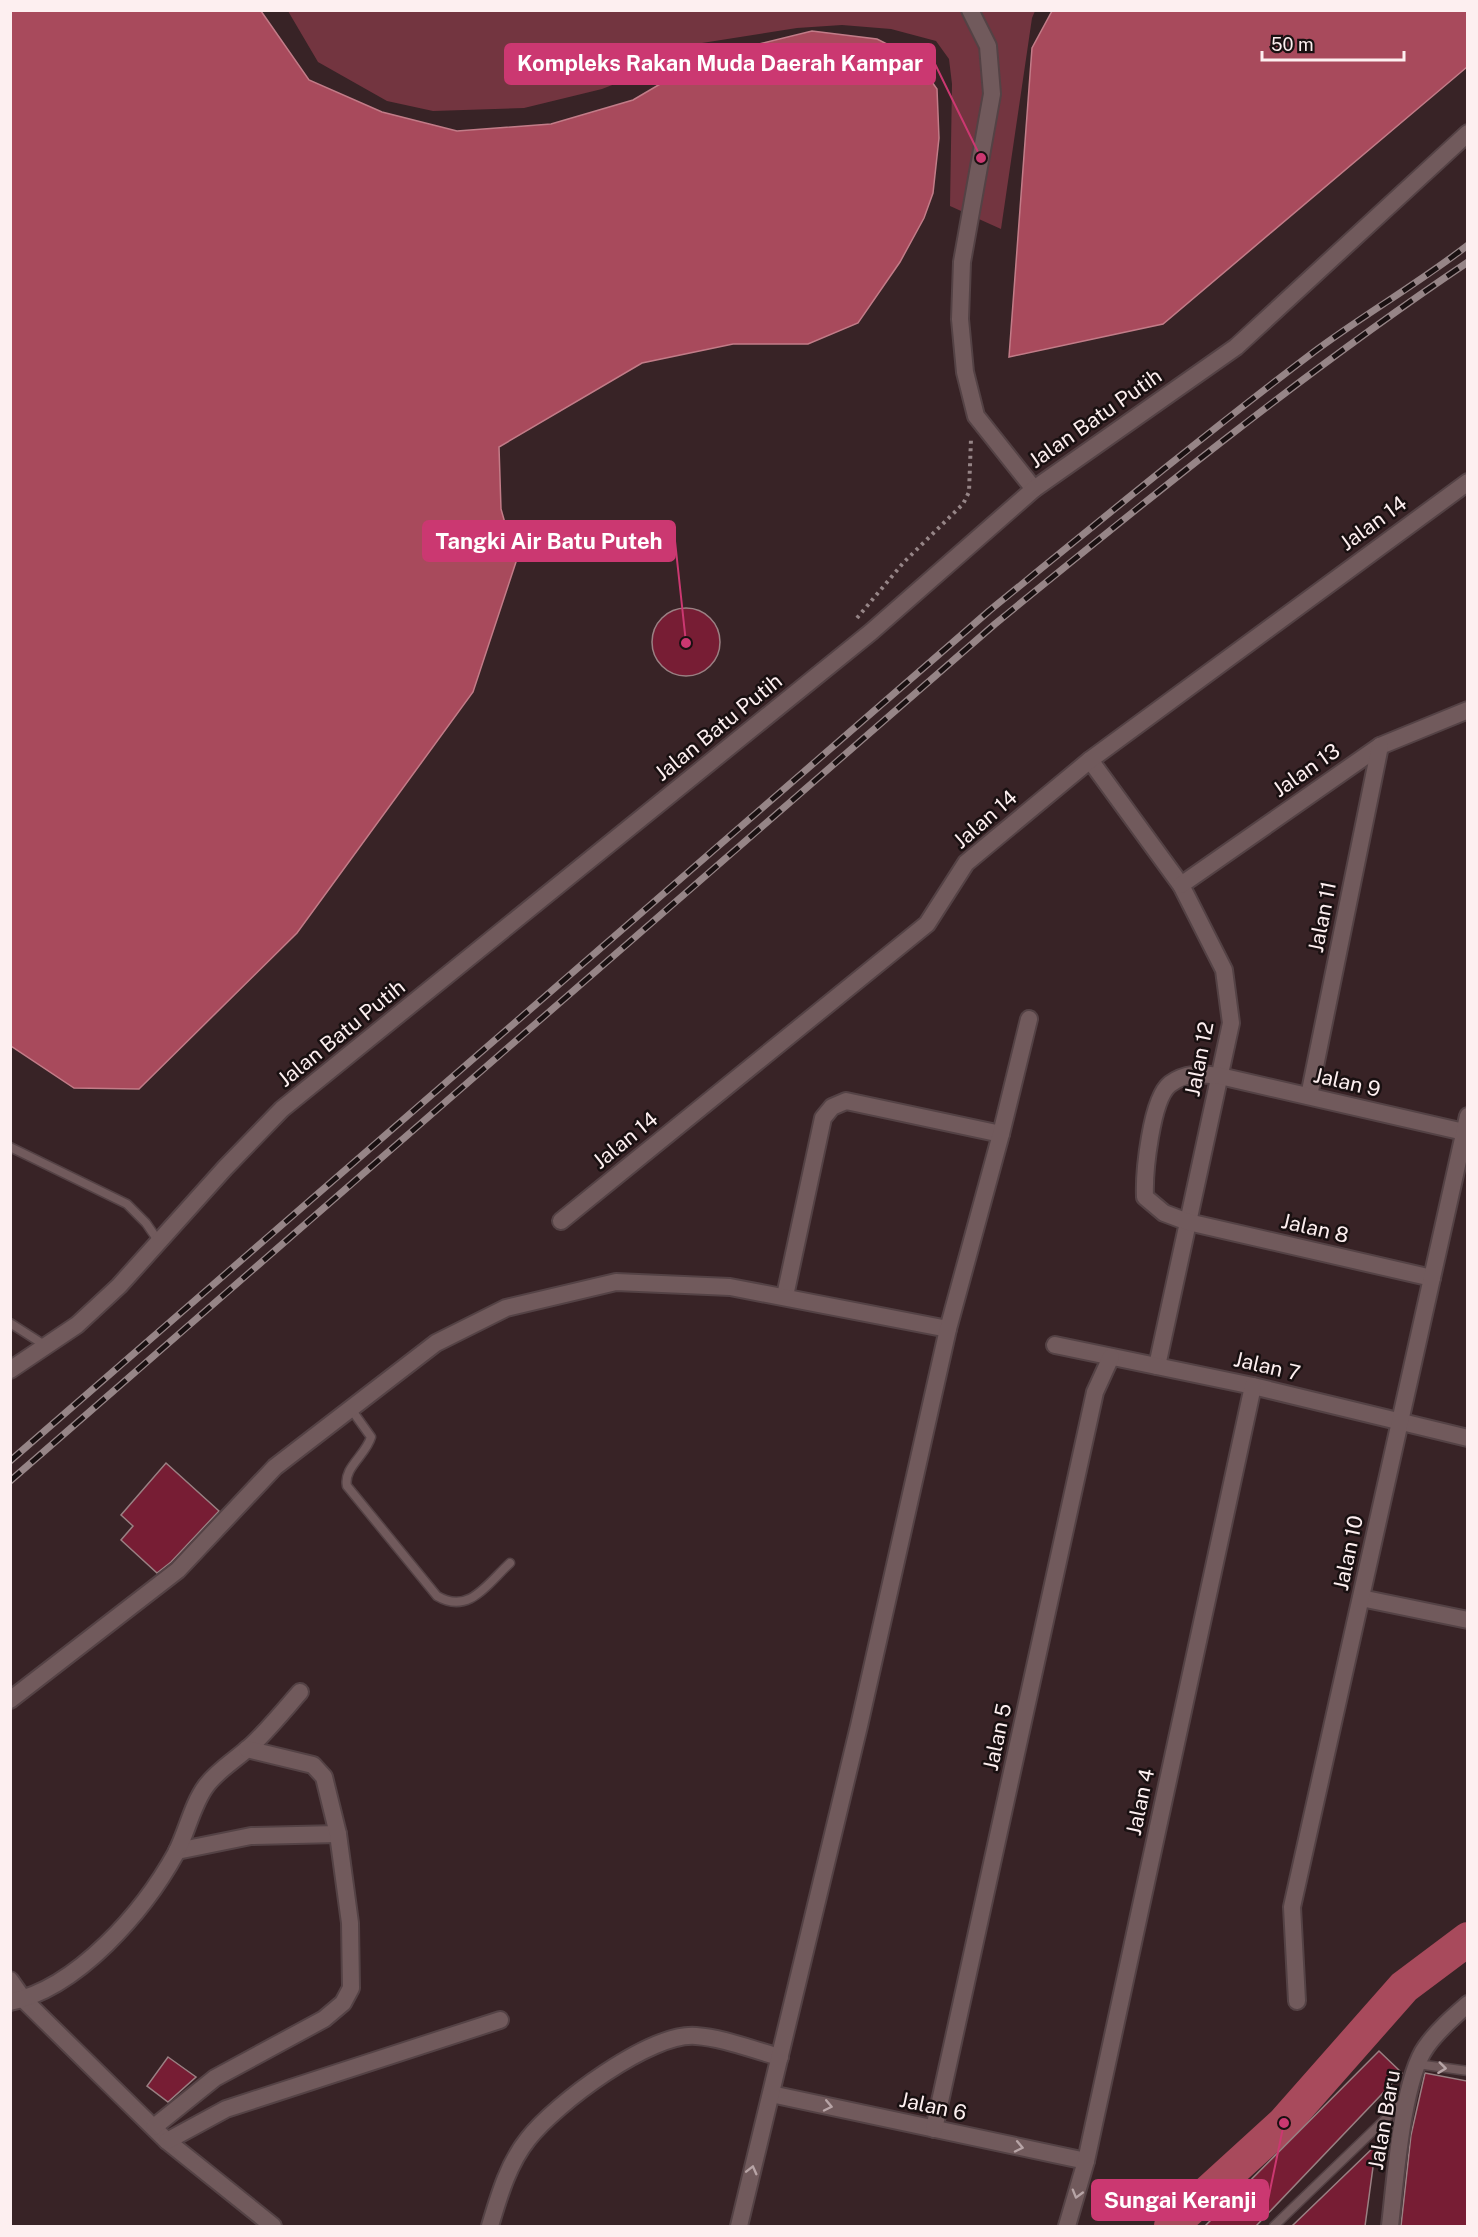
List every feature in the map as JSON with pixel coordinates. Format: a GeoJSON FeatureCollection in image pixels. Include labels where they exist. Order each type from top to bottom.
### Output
{"type":"FeatureCollection","features":[{"type":"Feature","properties":{"kind":"street"},"geometry":{"type":"LineString","coordinates":[[970,10],[988,46],[992,94],[962,262],[960,318],[965,372],[976,416],[1034,489]]}},
{"type":"Feature","properties":{"kind":"street","name":"Jalan Batu Putih"},"geometry":{"type":"LineString","coordinates":[[10,1370],[94,1310],[282,1109],[871,632],[1034,489],[1236,347],[1467,133]]}},
{"type":"Feature","properties":{"kind":"street","name":"Jalan 14"},"geometry":{"type":"LineString","coordinates":[[561,1221],[927,924],[966,863],[1090,760],[1467,482]]}},
{"type":"Feature","properties":{"kind":"street","name":"Jalan 13"},"geometry":{"type":"LineString","coordinates":[[1181,885],[1380,746],[1467,710]]}},
{"type":"Feature","properties":{"kind":"street","name":"Jalan 11"},"geometry":{"type":"LineString","coordinates":[[1309,1096],[1380,746]]}},
{"type":"Feature","properties":{"kind":"street","name":"Jalan 12"},"geometry":{"type":"LineString","coordinates":[[1090,760],[1181,885],[1224,970],[1232,1023],[1157,1366]]}},
{"type":"Feature","properties":{"kind":"street"},"geometry":{"type":"LineString","coordinates":[[739,2226],[861,1715],[948,1329],[1001,1134],[1029,1019]]}},
{"type":"Feature","properties":{"kind":"street","name":"Jalan 9"},"geometry":{"type":"LineString","coordinates":[[1188,1222],[1164,1213],[1145,1197],[1144,1180],[1151,1135],[1162,1094],[1169,1085],[1193,1073],[1220,1076],[1309,1096],[1466,1124]]}},
{"type":"Feature","properties":{"kind":"street"},"geometry":{"type":"LineString","coordinates":[[785,1296],[823,1118],[832,1107],[846,1101],[1001,1134]]}},
{"type":"Feature","properties":{"kind":"street","name":"Jalan 10"},"geometry":{"type":"LineString","coordinates":[[1297,2001],[1292,1907],[1466,1124]]}},
{"type":"Feature","properties":{"kind":"street","name":"Jalan 8"},"geometry":{"type":"LineString","coordinates":[[1188,1222],[1432,1278]]}},
{"type":"Feature","properties":{"kind":"street"},"geometry":{"type":"LineString","coordinates":[[10,1700],[178,1570],[275,1467],[436,1343],[506,1308],[616,1282],[730,1287],[948,1329]]}},
{"type":"Feature","properties":{"kind":"street","name":"Jalan 7"},"geometry":{"type":"LineString","coordinates":[[1055,1345],[1253,1386],[1467,1438]]}},
{"type":"Feature","properties":{"kind":"street","name":"Jalan 5"},"geometry":{"type":"LineString","coordinates":[[934,2129],[1095,1392],[1111,1357]]}},
{"type":"Feature","properties":{"kind":"street","name":"Jalan 4"},"geometry":{"type":"LineString","coordinates":[[1067,2226],[1086,2161],[1253,1386]]}},
{"type":"Feature","properties":{"kind":"street"},"geometry":{"type":"LineString","coordinates":[[1361,1598],[1467,1620]]}},
{"type":"Feature","properties":{"kind":"street"},"geometry":{"type":"LineString","coordinates":[[17,2001],[51,1988],[92,1957],[157,1886],[177,1851],[206,1786],[247,1749],[300,1692]]}},
{"type":"Feature","properties":{"kind":"street"},"geometry":{"type":"LineString","coordinates":[[154,2127],[215,2078],[324,2019],[343,2003],[351,1988],[350,1923],[338,1834],[324,1777],[313,1765],[247,1749]]}},
{"type":"Feature","properties":{"kind":"street"},"geometry":{"type":"LineString","coordinates":[[177,1851],[250,1836],[338,1834]]}},
{"type":"Feature","properties":{"kind":"street"},"geometry":{"type":"LineString","coordinates":[[10,1980],[17,2001],[167,2141],[273,2226]]}},
{"type":"Feature","properties":{"kind":"street","name":"Jalan Baru"},"geometry":{"type":"LineString","coordinates":[[1390,2226],[1408,2097],[1417,2064],[1425,2048],[1467,2004]]}},
{"type":"Feature","properties":{"kind":"street"},"geometry":{"type":"LineString","coordinates":[[167,2141],[226,2109],[500,2020]]}},
{"type":"Feature","properties":{"kind":"street"},"geometry":{"type":"LineString","coordinates":[[490,2226],[501,2186],[526,2140],[551,2113],[628,2059],[664,2041],[696,2036],[780,2057]]}},
{"type":"Feature","properties":{"kind":"street","name":"Jalan 6"},"geometry":{"type":"LineString","coordinates":[[771,2094],[1086,2161]]}},
{"type":"Feature","properties":{"kind":"lane"},"geometry":{"type":"LineString","coordinates":[[10,1147],[127,1204],[146,1222],[159,1243]]}},
{"type":"Feature","properties":{"kind":"lane"},"geometry":{"type":"LineString","coordinates":[[10,1323],[46,1346]]}},
{"type":"Feature","properties":{"kind":"lane"},"geometry":{"type":"LineString","coordinates":[[351,1409],[370,1437],[368,1446],[347,1474],[346,1486],[437,1596],[447,1602],[459,1604],[470,1600],[510,1563]]}},
{"type":"Feature","properties":{"kind":"lane"},"geometry":{"type":"LineString","coordinates":[[1417,2064],[1467,2071]]}},
{"type":"Feature","properties":{"kind":"lane"},"geometry":{"type":"LineString","coordinates":[[1274,2226],[1408,2097]]}},
{"type":"Feature","properties":{"kind":"path"},"geometry":{"type":"LineString","coordinates":[[849,626],[870,606],[904,562],[963,504],[969,492],[971,436]]}},
{"type":"Feature","properties":{"kind":"shaded area"},"geometry":{"type":"Polygon","coordinates":[[[10,11],[261,11],[309,80],[382,112],[457,131],[551,124],[633,100],[706,57],[812,31],[877,39],[915,58],[937,89],[939,138],[933,193],[924,218],[900,262],[858,323],[808,344],[733,344],[642,363],[499,447],[501,509],[516,562],[473,692],[297,933],[139,1089],[74,1088],[11,1046],[10,11]]]}},
{"type":"Feature","properties":{"kind":"shaded area"},"geometry":{"type":"Polygon","coordinates":[[[288,11],[1035,11],[1032,18],[1001,229],[950,206],[952,84],[949,59],[936,41],[891,29],[842,25],[797,28],[702,43],[653,69],[602,89],[524,108],[433,111],[387,101],[318,62],[288,11]]]}},
{"type":"Feature","properties":{"kind":"shaded area"},"geometry":{"type":"Polygon","coordinates":[[[1052,11],[1467,11],[1467,67],[1163,324],[1009,357],[1032,48],[1052,11]]]}},
{"type":"Feature","properties":{"kind":"building"},"geometry":{"type":"Polygon","coordinates":[[[679,608],[693,608],[705,613],[715,623],[720,642],[715,661],[705,671],[693,676],[679,676],[667,671],[657,661],[652,649],[652,635],[657,623],[667,613],[679,608]]]}},
{"type":"Feature","properties":{"kind":"building"},"geometry":{"type":"Polygon","coordinates":[[[166,1463],[219,1511],[171,1562],[157,1573],[121,1540],[133,1526],[121,1515],[166,1463]]]}},
{"type":"Feature","properties":{"kind":"building"},"geometry":{"type":"Polygon","coordinates":[[[1379,2051],[1402,2073],[1256,2226],[1205,2226],[1379,2051]]]}},
{"type":"Feature","properties":{"kind":"building"},"geometry":{"type":"Polygon","coordinates":[[[168,2057],[196,2077],[168,2102],[147,2086],[168,2057]]]}},
{"type":"Feature","properties":{"kind":"building"},"geometry":{"type":"Polygon","coordinates":[[[1425,2073],[1467,2081],[1467,2226],[1401,2226],[1411,2135],[1425,2073]]]}},
{"type":"Feature","properties":{"kind":"building"},"geometry":{"type":"Polygon","coordinates":[[[1376,2145],[1365,2226],[1292,2226],[1376,2145]]]}},
{"type":"Feature","properties":{"kind":"waterway"},"geometry":{"type":"LineString","coordinates":[[1171,2226],[1284,2123],[1404,1987],[1468,1939]]}},
{"type":"Feature","properties":{"kind":"railway"},"geometry":{"type":"LineString","coordinates":[[10,1461],[989,611],[1315,351],[1468,245]]}},
{"type":"Feature","properties":{"kind":"railway"},"geometry":{"type":"LineString","coordinates":[[10,1481],[995,624],[1286,392],[1468,262]]}},
{"type":"Feature","properties":{"kind":"place","name":"Kompleks Rakan Muda Daerah Kampar"},"geometry":{"type":"Point","coordinates":[981,158]}},
{"type":"Feature","properties":{"kind":"place","name":"Tangki Air Batu Puteh"},"geometry":{"type":"Point","coordinates":[686,643]}},
{"type":"Feature","properties":{"kind":"place","name":"Sungai Keranji"},"geometry":{"type":"Point","coordinates":[1284,2123]}}]}
